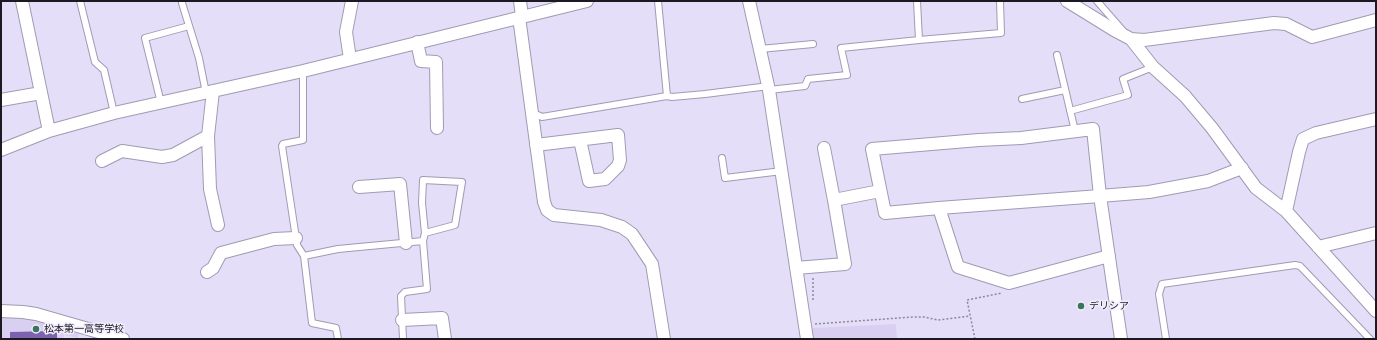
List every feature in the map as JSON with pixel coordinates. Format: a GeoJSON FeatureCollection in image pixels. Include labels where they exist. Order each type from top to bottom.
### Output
{"type":"FeatureCollection","features":[{"type":"Feature","properties":{"kind":"street"},"geometry":{"type":"LineString","coordinates":[[22,1],[49,131]]}},
{"type":"Feature","properties":{"kind":"street"},"geometry":{"type":"LineString","coordinates":[[350,59],[346,32],[352,1]]}},
{"type":"Feature","properties":{"kind":"street"},"geometry":{"type":"LineString","coordinates":[[520,1],[520,17],[531,112],[544,202],[547,210],[554,214],[601,220],[622,227],[632,234],[652,264],[664,339]]}},
{"type":"Feature","properties":{"kind":"street"},"geometry":{"type":"LineString","coordinates":[[1,150],[49,131],[114,113],[303,71],[587,1]]}},
{"type":"Feature","properties":{"kind":"street"},"geometry":{"type":"LineString","coordinates":[[749,1],[769,88],[807,339]]}},
{"type":"Feature","properties":{"kind":"street"},"geometry":{"type":"LineString","coordinates":[[1067,1],[1130,39],[1153,67],[1185,96],[1212,128],[1256,188],[1286,211],[1376,311]]}},
{"type":"Feature","properties":{"kind":"street"},"geometry":{"type":"LineString","coordinates":[[1130,39],[1144,40],[1274,23],[1286,24],[1312,37],[1376,20]]}},
{"type":"Feature","properties":{"kind":"street"},"geometry":{"type":"LineString","coordinates":[[418,42],[421,61],[436,62],[437,128]]}},
{"type":"Feature","properties":{"kind":"street"},"geometry":{"type":"LineString","coordinates":[[209,92],[208,136],[210,189],[218,225]]}},
{"type":"Feature","properties":{"kind":"street"},"geometry":{"type":"LineString","coordinates":[[1,100],[41,93]]}},
{"type":"Feature","properties":{"kind":"street"},"geometry":{"type":"LineString","coordinates":[[1286,211],[1303,139],[1316,133],[1376,119]]}},
{"type":"Feature","properties":{"kind":"street"},"geometry":{"type":"LineString","coordinates":[[1121,339],[1100,196],[1093,129],[1021,138],[872,149],[885,213],[939,208],[1100,196],[1149,192],[1208,181],[1242,168]]}},
{"type":"Feature","properties":{"kind":"street"},"geometry":{"type":"LineString","coordinates":[[102,162],[122,151],[162,157],[173,155],[208,136]]}},
{"type":"Feature","properties":{"kind":"street"},"geometry":{"type":"LineString","coordinates":[[536,145],[580,140]]}},
{"type":"Feature","properties":{"kind":"street"},"geometry":{"type":"LineString","coordinates":[[796,268],[845,264],[824,148]]}},
{"type":"Feature","properties":{"kind":"street"},"geometry":{"type":"LineString","coordinates":[[359,187],[400,184],[406,243]]}},
{"type":"Feature","properties":{"kind":"street"},"geometry":{"type":"LineString","coordinates":[[834,200],[880,191]]}},
{"type":"Feature","properties":{"kind":"street"},"geometry":{"type":"LineString","coordinates":[[939,208],[958,267],[1009,283],[1109,256]]}},
{"type":"Feature","properties":{"kind":"street"},"geometry":{"type":"LineString","coordinates":[[1318,247],[1376,233]]}},
{"type":"Feature","properties":{"kind":"street"},"geometry":{"type":"LineString","coordinates":[[207,272],[214,268],[221,253],[274,239],[296,238]]}},
{"type":"Feature","properties":{"kind":"street"},"geometry":{"type":"LineString","coordinates":[[1,311],[36,314],[123,339]]}},
{"type":"Feature","properties":{"kind":"street"},"geometry":{"type":"LineString","coordinates":[[402,320],[442,318],[445,339]]}},
{"type":"Feature","properties":{"kind":"lane"},"geometry":{"type":"LineString","coordinates":[[80,1],[95,62],[104,70],[114,113]]}},
{"type":"Feature","properties":{"kind":"lane"},"geometry":{"type":"LineString","coordinates":[[658,1],[667,96]]}},
{"type":"Feature","properties":{"kind":"lane"},"geometry":{"type":"LineString","coordinates":[[917,1],[919,40]]}},
{"type":"Feature","properties":{"kind":"lane"},"geometry":{"type":"LineString","coordinates":[[531,112],[542,117],[667,96],[672,97],[805,86],[808,80],[847,75],[841,48],[1001,33],[1000,1]]}},
{"type":"Feature","properties":{"kind":"lane"},"geometry":{"type":"LineString","coordinates":[[1096,1],[1130,39]]}},
{"type":"Feature","properties":{"kind":"lane"},"geometry":{"type":"LineString","coordinates":[[182,3],[209,92]]}},
{"type":"Feature","properties":{"kind":"lane"},"geometry":{"type":"LineString","coordinates":[[161,103],[144,38],[189,26]]}},
{"type":"Feature","properties":{"kind":"lane"},"geometry":{"type":"LineString","coordinates":[[760,49],[813,44]]}},
{"type":"Feature","properties":{"kind":"lane"},"geometry":{"type":"LineString","coordinates":[[1056,56],[1075,131]]}},
{"type":"Feature","properties":{"kind":"lane"},"geometry":{"type":"LineString","coordinates":[[1070,111],[1128,95],[1123,79],[1153,67]]}},
{"type":"Feature","properties":{"kind":"lane"},"geometry":{"type":"LineString","coordinates":[[303,71],[303,140],[283,144],[282,146],[297,245],[304,256],[312,323],[336,328],[338,339]]}},
{"type":"Feature","properties":{"kind":"lane"},"geometry":{"type":"LineString","coordinates":[[1022,99],[1065,90]]}},
{"type":"Feature","properties":{"kind":"lane"},"geometry":{"type":"LineString","coordinates":[[722,158],[725,178],[782,171]]}},
{"type":"Feature","properties":{"kind":"lane"},"geometry":{"type":"LineString","coordinates":[[403,339],[401,296],[405,292],[426,289],[423,242],[425,233],[422,203],[423,180],[462,182],[454,225],[425,233]]}},
{"type":"Feature","properties":{"kind":"lane"},"geometry":{"type":"LineString","coordinates":[[304,256],[338,249],[423,242]]}},
{"type":"Feature","properties":{"kind":"lane"},"geometry":{"type":"LineString","coordinates":[[1166,339],[1159,294],[1162,284],[1295,265],[1300,266],[1370,339]]}},
{"type":"Feature","properties":{"kind":"path"},"geometry":{"type":"LineString","coordinates":[[813,266],[813,302]]}},
{"type":"Feature","properties":{"kind":"path"},"geometry":{"type":"LineString","coordinates":[[975,339],[967,300],[1009,291],[1009,283]]}},
{"type":"Feature","properties":{"kind":"path"},"geometry":{"type":"LineString","coordinates":[[813,324],[913,317],[924,317],[938,320],[970,316]]}},
{"type":"Feature","properties":{"kind":"shaded area","name":"松本第一高等学校"},"geometry":{"type":"Polygon","coordinates":[[[1,317],[29,319],[63,327],[79,332],[78,338],[64,335],[63,339],[1,339],[1,317]]]}},
{"type":"Feature","properties":{"kind":"shaded area"},"geometry":{"type":"Polygon","coordinates":[[[896,324],[897,339],[814,339],[812,328],[896,324]]]}},
{"type":"Feature","properties":{"kind":"building"},"geometry":{"type":"Polygon","coordinates":[[[57,331],[57,339],[10,339],[10,332],[57,331]]]}},
{"type":"Feature","properties":{"kind":"place","name":"デリシア"},"geometry":{"type":"Point","coordinates":[1081,306]}},
{"type":"Feature","properties":{"kind":"place","name":"松本第一高等学校"},"geometry":{"type":"Point","coordinates":[36,329]}}]}
